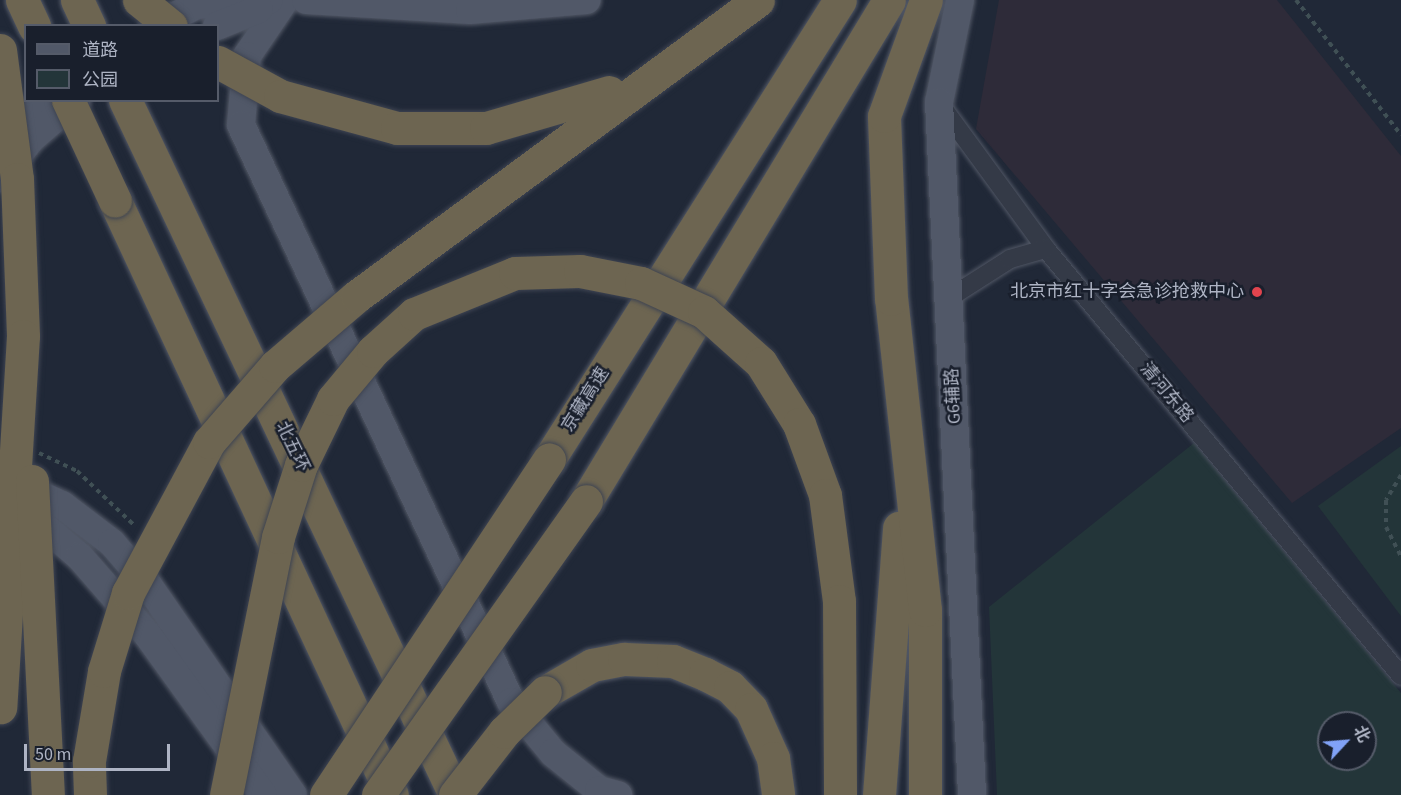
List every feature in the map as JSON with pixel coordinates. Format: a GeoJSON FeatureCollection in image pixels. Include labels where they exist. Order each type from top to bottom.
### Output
{"type":"FeatureCollection","features":[{"type":"Feature","properties":{"kind":"highway"},"geometry":{"type":"LineString","coordinates":[[22,0],[33,24]]}},
{"type":"Feature","properties":{"kind":"highway"},"geometry":{"type":"LineString","coordinates":[[77,0],[88,24]]}},
{"type":"Feature","properties":{"kind":"highway"},"geometry":{"type":"LineString","coordinates":[[139,0],[169,24]]}},
{"type":"Feature","properties":{"kind":"highway"},"geometry":{"type":"LineString","coordinates":[[90,795],[89,761],[104,671],[128,593],[209,441],[275,366],[357,296],[645,79],[758,0]]}},
{"type":"Feature","properties":{"kind":"highway","name":"京藏高速"},"geometry":{"type":"LineString","coordinates":[[326,795],[549,459],[840,0]]}},
{"type":"Feature","properties":{"kind":"highway"},"geometry":{"type":"LineString","coordinates":[[378,795],[586,501],[889,0]]}},
{"type":"Feature","properties":{"kind":"highway"},"geometry":{"type":"LineString","coordinates":[[925,795],[925,610],[904,438],[884,117],[926,0]]}},
{"type":"Feature","properties":{"kind":"highway"},"geometry":{"type":"LineString","coordinates":[[0,50],[17,180],[23,336],[48,795]]}},
{"type":"Feature","properties":{"kind":"highway"},"geometry":{"type":"LineString","coordinates":[[219,63],[280,96],[397,128],[486,128],[563,110],[645,79]]}},
{"type":"Feature","properties":{"kind":"highway"},"geometry":{"type":"LineString","coordinates":[[69,102],[392,795]]}},
{"type":"Feature","properties":{"kind":"highway","name":"北五环"},"geometry":{"type":"LineString","coordinates":[[126,102],[341,549],[455,795]]}},
{"type":"Feature","properties":{"kind":"highway"},"geometry":{"type":"LineString","coordinates":[[226,795],[278,537],[301,465],[333,399],[373,351],[414,314],[515,273],[580,271],[641,283],[704,312],[761,363],[798,424],[825,495],[839,601],[840,795]]}},
{"type":"Feature","properties":{"kind":"highway"},"geometry":{"type":"LineString","coordinates":[[0,706],[23,336]]}},
{"type":"Feature","properties":{"kind":"highway"},"geometry":{"type":"LineString","coordinates":[[879,795],[892,678],[904,438]]}},
{"type":"Feature","properties":{"kind":"highway"},"geometry":{"type":"LineString","coordinates":[[341,549],[473,795]]}},
{"type":"Feature","properties":{"kind":"highway"},"geometry":{"type":"LineString","coordinates":[[455,795],[504,732],[545,692],[592,665],[624,659],[684,665],[730,687],[751,709],[764,732],[778,791]]}},
{"type":"Feature","properties":{"kind":"main road"},"geometry":{"type":"LineString","coordinates":[[158,24],[197,5],[269,0]]}},
{"type":"Feature","properties":{"kind":"main road"},"geometry":{"type":"LineString","coordinates":[[219,25],[284,0]]}},
{"type":"Feature","properties":{"kind":"main road"},"geometry":{"type":"LineString","coordinates":[[284,0],[247,56],[241,125],[511,702],[553,753],[600,790],[618,795]]}},
{"type":"Feature","properties":{"kind":"main road"},"geometry":{"type":"LineString","coordinates":[[306,0],[470,10],[587,0]]}},
{"type":"Feature","properties":{"kind":"main road","name":"G6辅路"},"geometry":{"type":"LineString","coordinates":[[960,0],[939,102],[972,795]]}},
{"type":"Feature","properties":{"kind":"main road"},"geometry":{"type":"LineString","coordinates":[[0,137],[38,102]]}},
{"type":"Feature","properties":{"kind":"main road"},"geometry":{"type":"LineString","coordinates":[[0,178],[31,139],[74,102]]}},
{"type":"Feature","properties":{"kind":"main road"},"geometry":{"type":"LineString","coordinates":[[0,477],[62,505],[112,543],[148,585],[292,795]]}},
{"type":"Feature","properties":{"kind":"main road"},"geometry":{"type":"LineString","coordinates":[[0,490],[80,557],[147,634],[263,795]]}},
{"type":"Feature","properties":{"kind":"street","name":"清河东路"},"geometry":{"type":"LineString","coordinates":[[939,102],[1046,249],[1401,676]]}},
{"type":"Feature","properties":{"kind":"street"},"geometry":{"type":"LineString","coordinates":[[949,298],[1010,259],[1046,249]]}},
{"type":"Feature","properties":{"kind":"path"},"geometry":{"type":"LineString","coordinates":[[1296,0],[1401,135]]}},
{"type":"Feature","properties":{"kind":"path"},"geometry":{"type":"LineString","coordinates":[[1401,475],[1386,500],[1386,527],[1401,557]]}},
{"type":"Feature","properties":{"kind":"shaded area","name":"北京市红十字会急诊抢救中心"},"geometry":{"type":"Polygon","coordinates":[[[999,0],[1277,0],[1401,156],[1401,428],[1292,503],[976,129],[999,0]]]}},
{"type":"Feature","properties":{"kind":"green space"},"geometry":{"type":"Polygon","coordinates":[[[1194,443],[1401,693],[1401,795],[997,795],[989,607],[1194,443]]]}},
{"type":"Feature","properties":{"kind":"green space"},"geometry":{"type":"Polygon","coordinates":[[[1401,446],[1401,616],[1318,506],[1401,446]]]}},
{"type":"Feature","properties":{"kind":"place","name":"北京市红十字会急诊抢救中心"},"geometry":{"type":"Point","coordinates":[1257,292]}}]}
